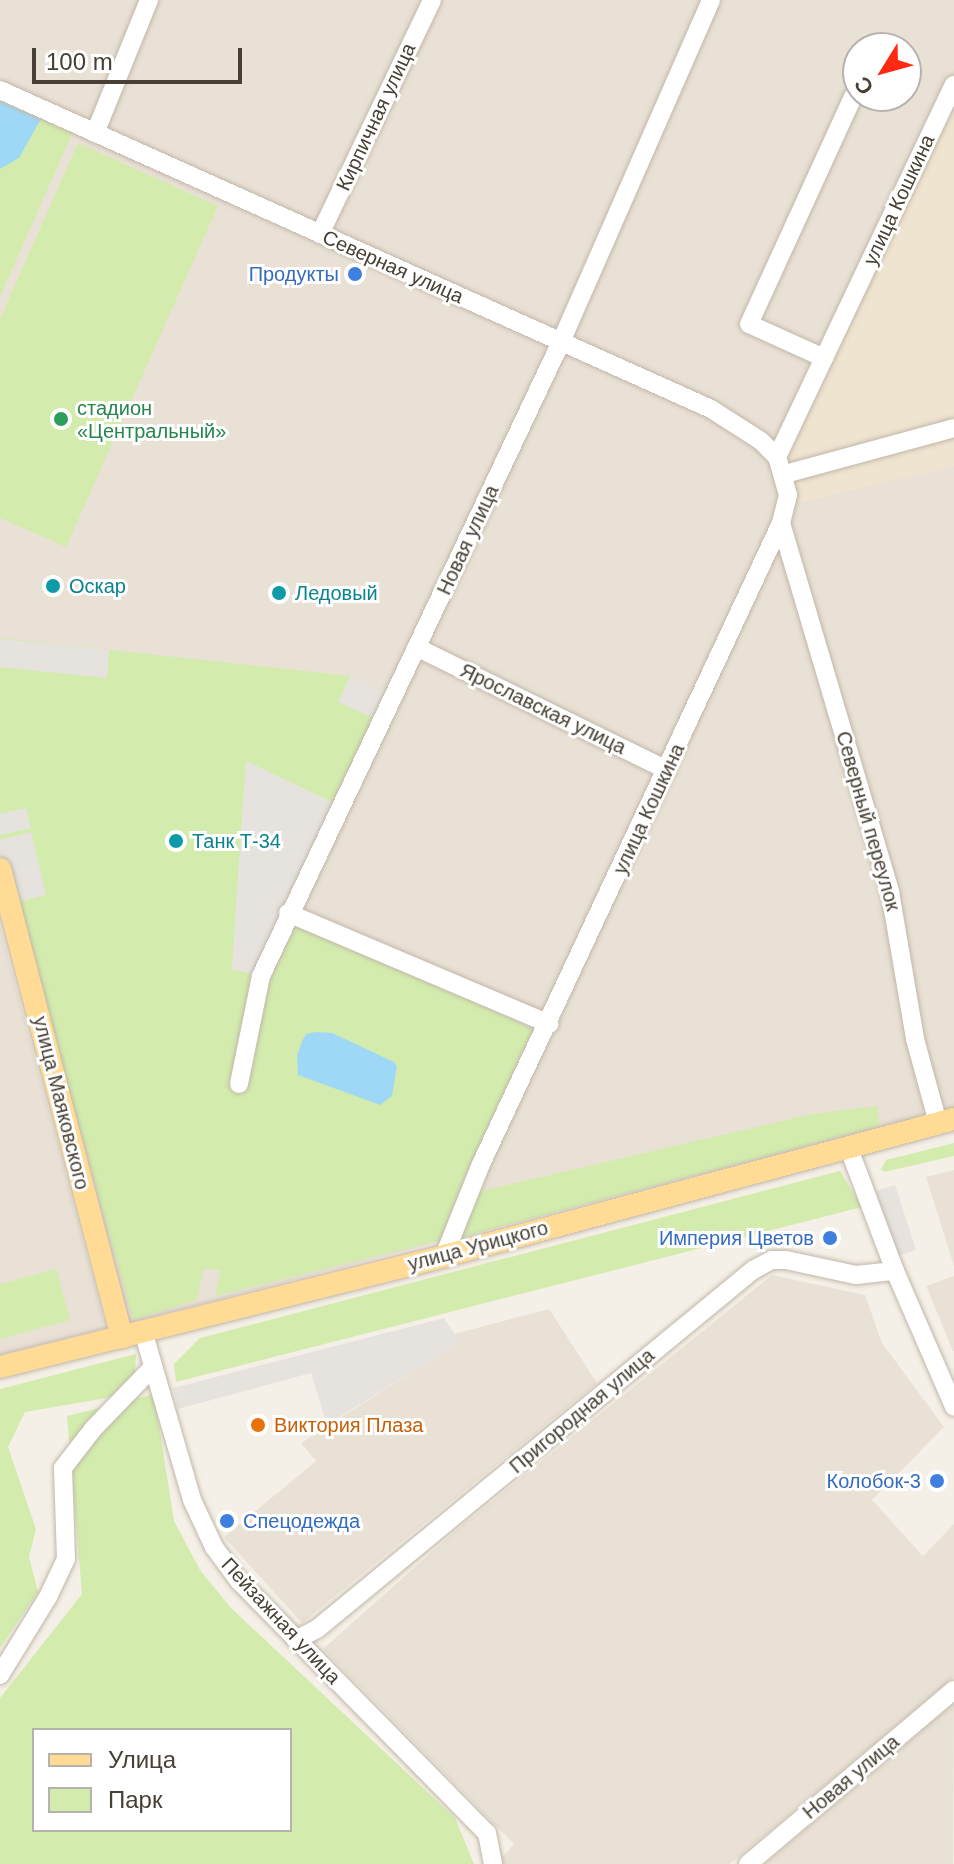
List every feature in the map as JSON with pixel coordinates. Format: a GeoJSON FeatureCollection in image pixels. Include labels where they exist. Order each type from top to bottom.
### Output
{"type":"FeatureCollection","features":[{"type":"Feature","properties":{"kind":"main road","name":"улица Маяковского"},"geometry":{"type":"LineString","coordinates":[[0,869],[132,1334]]}},
{"type":"Feature","properties":{"kind":"main road","name":"улица Урицкого"},"geometry":{"type":"LineString","coordinates":[[0,1367],[444,1256],[946,1121]]}},
{"type":"Feature","properties":{"kind":"street"},"geometry":{"type":"LineString","coordinates":[[95,133],[149,0]]}},
{"type":"Feature","properties":{"kind":"street","name":"Новая улица"},"geometry":{"type":"LineString","coordinates":[[239,1084],[261,976],[288,913],[418,648],[561,342],[711,0]]}},
{"type":"Feature","properties":{"kind":"street","name":"Кирпичная улица"},"geometry":{"type":"LineString","coordinates":[[320,234],[428,1]]}},
{"type":"Feature","properties":{"kind":"street","name":"улица Кошкина"},"geometry":{"type":"LineString","coordinates":[[444,1256],[481,1164],[781,523],[788,495],[781,465],[824,358],[954,85]]}},
{"type":"Feature","properties":{"kind":"street","name":"Северная улица"},"geometry":{"type":"LineString","coordinates":[[0,90],[711,409],[761,441],[781,465]]}},
{"type":"Feature","properties":{"kind":"street"},"geometry":{"type":"LineString","coordinates":[[824,358],[749,324],[846,112]]}},
{"type":"Feature","properties":{"kind":"street"},"geometry":{"type":"LineString","coordinates":[[781,465],[954,428]]}},
{"type":"Feature","properties":{"kind":"street","name":"Северный переулок"},"geometry":{"type":"LineString","coordinates":[[781,523],[890,892],[915,1039],[946,1121]]}},
{"type":"Feature","properties":{"kind":"street","name":"Ярославская улица"},"geometry":{"type":"LineString","coordinates":[[418,648],[667,770]]}},
{"type":"Feature","properties":{"kind":"street"},"geometry":{"type":"LineString","coordinates":[[288,913],[549,1024]]}},
{"type":"Feature","properties":{"kind":"street"},"geometry":{"type":"LineString","coordinates":[[848,1146],[895,1271],[945,1363],[954,1407]]}},
{"type":"Feature","properties":{"kind":"street","name":"Пригородная улица"},"geometry":{"type":"LineString","coordinates":[[296,1640],[317,1629],[753,1270],[772,1260],[786,1260],[856,1275],[895,1271]]}},
{"type":"Feature","properties":{"kind":"street","name":"Пейзажная улица"},"geometry":{"type":"LineString","coordinates":[[132,1334],[152,1368],[192,1500],[214,1547],[239,1581],[487,1833],[493,1864]]}},
{"type":"Feature","properties":{"kind":"street"},"geometry":{"type":"LineString","coordinates":[[0,1675],[48,1597],[66,1559],[63,1468],[93,1429],[152,1368]]}},
{"type":"Feature","properties":{"kind":"street","name":"Новая улица"},"geometry":{"type":"LineString","coordinates":[[748,1864],[954,1690]]}},
{"type":"Feature","properties":{"kind":"shaded area"},"geometry":{"type":"Polygon","coordinates":[[[0,0],[954,0],[954,1109],[123,1324],[0,862],[0,0]]]}},
{"type":"Feature","properties":{"kind":"shaded area"},"geometry":{"type":"Polygon","coordinates":[[[954,104],[954,466],[798,503],[786,453],[954,104]]]}},
{"type":"Feature","properties":{"kind":"shaded area"},"geometry":{"type":"Polygon","coordinates":[[[0,639],[109,650],[107,678],[0,667],[0,639]]]}},
{"type":"Feature","properties":{"kind":"shaded area"},"geometry":{"type":"Polygon","coordinates":[[[351,676],[393,696],[381,721],[339,701],[351,676]]]}},
{"type":"Feature","properties":{"kind":"shaded area"},"geometry":{"type":"Polygon","coordinates":[[[246,761],[342,807],[261,976],[232,969],[246,761]]]}},
{"type":"Feature","properties":{"kind":"shaded area"},"geometry":{"type":"Polygon","coordinates":[[[26,808],[31,828],[0,835],[0,814],[26,808]]]}},
{"type":"Feature","properties":{"kind":"shaded area"},"geometry":{"type":"Polygon","coordinates":[[[31,832],[46,895],[9,904],[0,869],[0,840],[31,832]]]}},
{"type":"Feature","properties":{"kind":"shaded area"},"geometry":{"type":"Polygon","coordinates":[[[0,925],[106,1328],[0,1355],[0,925]]]}},
{"type":"Feature","properties":{"kind":"shaded area"},"geometry":{"type":"Polygon","coordinates":[[[954,1170],[954,1266],[926,1177],[954,1170]]]}},
{"type":"Feature","properties":{"kind":"shaded area"},"geometry":{"type":"Polygon","coordinates":[[[895,1185],[916,1250],[897,1256],[876,1191],[895,1185]]]}},
{"type":"Feature","properties":{"kind":"shaded area"},"geometry":{"type":"Polygon","coordinates":[[[772,1275],[865,1295],[882,1343],[944,1427],[872,1500],[923,1556],[954,1524],[954,1677],[730,1864],[502,1864],[502,1858],[514,1844],[323,1649],[453,1533],[772,1275]]]}},
{"type":"Feature","properties":{"kind":"shaded area"},"geometry":{"type":"Polygon","coordinates":[[[954,1276],[954,1351],[953,1351],[926,1286],[954,1276]]]}},
{"type":"Feature","properties":{"kind":"shaded area"},"geometry":{"type":"Polygon","coordinates":[[[549,1309],[597,1383],[302,1623],[224,1537],[316,1461],[301,1443],[459,1342],[454,1334],[549,1309]]]}},
{"type":"Feature","properties":{"kind":"shaded area"},"geometry":{"type":"Polygon","coordinates":[[[444,1318],[460,1342],[327,1425],[311,1373],[178,1409],[173,1388],[444,1318]]]}},
{"type":"Feature","properties":{"kind":"shaded area"},"geometry":{"type":"Polygon","coordinates":[[[954,1703],[953,1864],[765,1864],[954,1703]]]}},
{"type":"Feature","properties":{"kind":"green space"},"geometry":{"type":"Polygon","coordinates":[[[0,95],[74,129],[0,297],[0,95]]]}},
{"type":"Feature","properties":{"kind":"green space","name":"стадион «Центральный»"},"geometry":{"type":"Polygon","coordinates":[[[78,143],[218,206],[66,547],[0,518],[0,319],[78,143]]]}},
{"type":"Feature","properties":{"kind":"green space"},"geometry":{"type":"Polygon","coordinates":[[[0,638],[350,676],[338,702],[381,722],[342,807],[246,762],[232,969],[261,976],[291,917],[533,1029],[457,1194],[442,1240],[215,1296],[221,1270],[203,1269],[197,1300],[133,1320],[0,840],[0,638]]]}},
{"type":"Feature","properties":{"kind":"green space"},"geometry":{"type":"Polygon","coordinates":[[[878,1106],[879,1126],[462,1237],[477,1192],[812,1114],[878,1106]]]}},
{"type":"Feature","properties":{"kind":"green space"},"geometry":{"type":"Polygon","coordinates":[[[954,1143],[954,1156],[884,1172],[881,1169],[886,1160],[954,1143]]]}},
{"type":"Feature","properties":{"kind":"green space"},"geometry":{"type":"Polygon","coordinates":[[[840,1171],[862,1207],[176,1382],[174,1364],[200,1338],[840,1171]]]}},
{"type":"Feature","properties":{"kind":"green space"},"geometry":{"type":"Polygon","coordinates":[[[56,1269],[70,1320],[0,1339],[0,1284],[56,1269]]]}},
{"type":"Feature","properties":{"kind":"green space"},"geometry":{"type":"Polygon","coordinates":[[[136,1354],[135,1375],[118,1396],[25,1412],[8,1447],[36,1529],[29,1557],[38,1592],[0,1648],[0,1389],[136,1354]]]}},
{"type":"Feature","properties":{"kind":"green space"},"geometry":{"type":"Polygon","coordinates":[[[154,1394],[174,1521],[200,1570],[231,1608],[455,1818],[474,1864],[0,1864],[0,1698],[82,1594],[67,1416],[154,1394]]]}},
{"type":"Feature","properties":{"kind":"water"},"geometry":{"type":"Polygon","coordinates":[[[0,101],[41,119],[19,158],[0,169],[0,101]]]}},
{"type":"Feature","properties":{"kind":"water"},"geometry":{"type":"Polygon","coordinates":[[[332,1033],[394,1062],[397,1067],[392,1096],[380,1105],[298,1075],[297,1056],[302,1041],[306,1034],[332,1033]]]}},
{"type":"Feature","properties":{"kind":"place","name":"Продукты"},"geometry":{"type":"Point","coordinates":[355,274]}},
{"type":"Feature","properties":{"kind":"place","name":"стадион «Центральный»"},"geometry":{"type":"Point","coordinates":[61,419]}},
{"type":"Feature","properties":{"kind":"place","name":"Оскар"},"geometry":{"type":"Point","coordinates":[53,586]}},
{"type":"Feature","properties":{"kind":"place","name":"Ледовый"},"geometry":{"type":"Point","coordinates":[279,593]}},
{"type":"Feature","properties":{"kind":"place","name":"Танк Т-34"},"geometry":{"type":"Point","coordinates":[176,841]}},
{"type":"Feature","properties":{"kind":"place","name":"Империя Цветов"},"geometry":{"type":"Point","coordinates":[830,1238]}},
{"type":"Feature","properties":{"kind":"place","name":"Виктория Плаза"},"geometry":{"type":"Point","coordinates":[258,1425]}},
{"type":"Feature","properties":{"kind":"place","name":"Колобок-3"},"geometry":{"type":"Point","coordinates":[937,1481]}},
{"type":"Feature","properties":{"kind":"place","name":"Спецодежда"},"geometry":{"type":"Point","coordinates":[227,1521]}}]}
